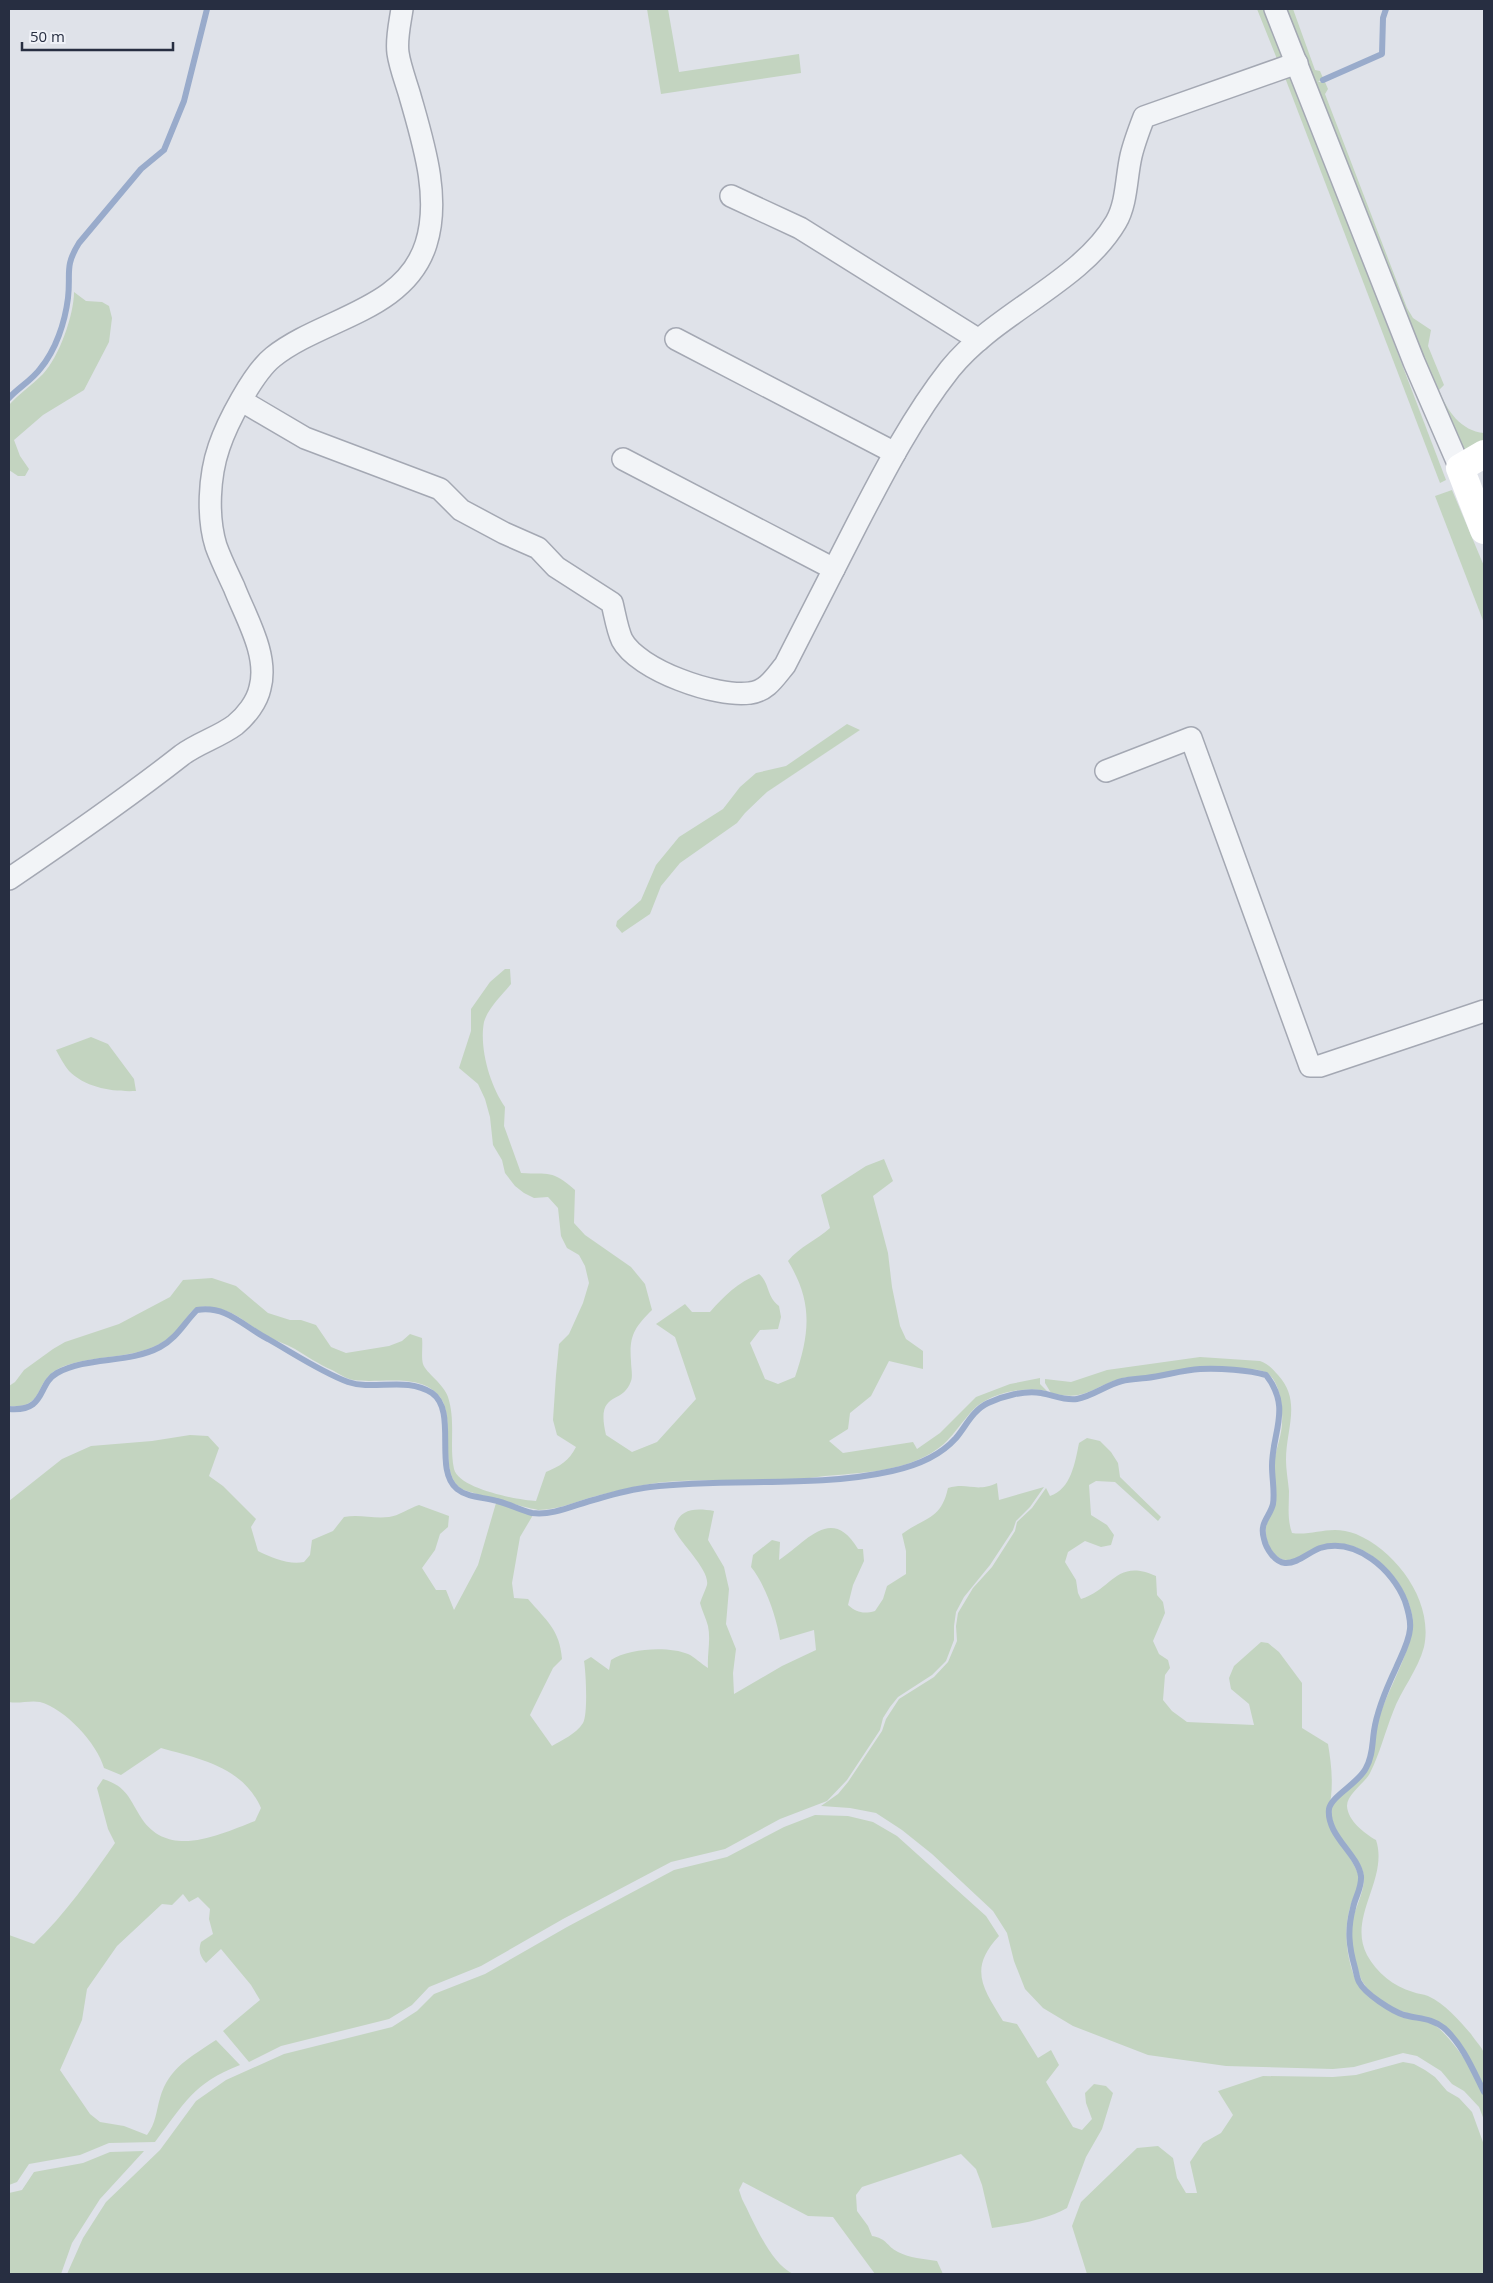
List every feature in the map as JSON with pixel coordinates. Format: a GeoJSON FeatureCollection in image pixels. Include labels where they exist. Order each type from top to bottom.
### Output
{"type":"FeatureCollection","features":[{"type":"Feature","properties":{"kind":"street"},"geometry":{"type":"LineString","coordinates":[[9,878],[158,776],[184,753],[235,725],[247,713],[257,698],[261,687],[262,669],[259,649],[217,548],[211,524],[212,470],[228,422],[270,359],[290,344],[316,330],[364,309],[406,281],[418,264],[426,244],[432,202],[416,116],[397,51],[402,9]]}},
{"type":"Feature","properties":{"kind":"street"},"geometry":{"type":"LineString","coordinates":[[1275,9],[1414,362],[1460,468],[1484,530]]}},
{"type":"Feature","properties":{"kind":"street"},"geometry":{"type":"LineString","coordinates":[[242,401],[305,438],[440,489],[461,510],[538,548],[556,567],[612,603],[622,641],[632,651],[681,681],[702,688],[751,693],[766,688],[785,665],[895,453],[932,393],[951,368],[979,340],[1082,262],[1103,241],[1117,220],[1123,203],[1130,156],[1144,117],[1297,63]]}},
{"type":"Feature","properties":{"kind":"street"},"geometry":{"type":"LineString","coordinates":[[730,196],[800,228],[979,340]]}},
{"type":"Feature","properties":{"kind":"street"},"geometry":{"type":"LineString","coordinates":[[676,339],[895,453]]}},
{"type":"Feature","properties":{"kind":"street"},"geometry":{"type":"LineString","coordinates":[[1460,468],[1484,454]]}},
{"type":"Feature","properties":{"kind":"street"},"geometry":{"type":"LineString","coordinates":[[623,459],[834,569]]}},
{"type":"Feature","properties":{"kind":"street"},"geometry":{"type":"LineString","coordinates":[[1106,771],[1191,738],[1310,1066],[1320,1066],[1484,1011]]}},
{"type":"Feature","properties":{"kind":"green space"},"geometry":{"type":"Polygon","coordinates":[[[647,9],[668,9],[679,72],[799,54],[801,73],[661,94],[647,9]]]}},
{"type":"Feature","properties":{"kind":"green space"},"geometry":{"type":"Polygon","coordinates":[[[1257,9],[1263,9],[1285,62],[1279,64],[1257,9]]]}},
{"type":"Feature","properties":{"kind":"green space"},"geometry":{"type":"Polygon","coordinates":[[[1280,9],[1293,9],[1315,70],[1320,71],[1323,78],[1318,82],[1325,82],[1328,89],[1325,94],[1407,308],[1413,318],[1431,330],[1428,346],[1444,385],[1439,390],[1442,398],[1456,419],[1462,424],[1484,433],[1484,449],[1460,451],[1280,9]]]}},
{"type":"Feature","properties":{"kind":"green space"},"geometry":{"type":"Polygon","coordinates":[[[1291,73],[1446,480],[1440,483],[1284,75],[1291,73]]]}},
{"type":"Feature","properties":{"kind":"green space"},"geometry":{"type":"Polygon","coordinates":[[[74,292],[86,301],[102,302],[109,306],[112,318],[109,342],[84,390],[43,415],[14,440],[20,456],[29,469],[25,476],[18,476],[9,470],[9,405],[43,374],[55,357],[68,324],[74,292]]]}},
{"type":"Feature","properties":{"kind":"green space"},"geometry":{"type":"Polygon","coordinates":[[[1452,490],[1484,566],[1484,623],[1435,496],[1452,490]]]}},
{"type":"Feature","properties":{"kind":"green space"},"geometry":{"type":"Polygon","coordinates":[[[847,724],[860,730],[767,792],[737,823],[680,863],[661,886],[650,914],[622,933],[616,926],[617,921],[641,900],[656,865],[679,837],[723,809],[740,787],[756,773],[786,766],[847,724]]]}},
{"type":"Feature","properties":{"kind":"green space"},"geometry":{"type":"Polygon","coordinates":[[[505,969],[510,969],[511,984],[486,1017],[483,1043],[490,1078],[505,1107],[504,1126],[521,1173],[550,1174],[561,1179],[575,1190],[574,1223],[585,1235],[631,1267],[645,1284],[652,1310],[637,1327],[632,1339],[631,1381],[622,1394],[607,1404],[604,1411],[606,1435],[632,1452],[657,1442],[696,1399],[675,1337],[656,1324],[685,1304],[692,1312],[710,1312],[732,1290],[744,1281],[759,1274],[765,1281],[772,1298],[779,1306],[781,1317],[778,1329],[760,1330],[750,1343],[765,1379],[778,1384],[795,1377],[804,1346],[806,1318],[802,1290],[788,1261],[797,1252],[830,1228],[821,1195],[866,1166],[884,1159],[893,1181],[873,1196],[888,1253],[892,1287],[900,1326],[906,1339],[923,1351],[923,1369],[889,1361],[871,1396],[850,1413],[848,1429],[829,1441],[843,1453],[913,1442],[917,1449],[940,1433],[976,1397],[1010,1384],[1040,1378],[1040,1384],[1047,1391],[1018,1390],[988,1399],[973,1410],[947,1441],[934,1451],[914,1461],[890,1469],[784,1480],[658,1483],[608,1493],[545,1510],[538,1510],[466,1491],[455,1482],[450,1471],[445,1407],[440,1397],[432,1389],[422,1384],[411,1382],[364,1381],[348,1378],[267,1336],[233,1314],[209,1307],[193,1310],[175,1333],[153,1347],[129,1354],[88,1360],[63,1367],[47,1377],[37,1395],[28,1404],[9,1406],[9,1386],[15,1382],[24,1370],[53,1349],[65,1342],[119,1324],[170,1297],[183,1280],[212,1278],[236,1286],[268,1313],[316,1325],[331,1347],[346,1353],[389,1346],[402,1341],[410,1334],[422,1338],[423,1364],[448,1397],[452,1415],[454,1469],[458,1476],[477,1488],[503,1496],[536,1501],[546,1472],[564,1462],[576,1447],[557,1435],[553,1420],[556,1375],[559,1344],[569,1334],[583,1303],[589,1283],[585,1266],[579,1255],[567,1248],[561,1236],[558,1208],[548,1197],[534,1198],[524,1193],[515,1186],[505,1173],[502,1160],[493,1145],[490,1117],[485,1099],[478,1084],[459,1068],[471,1031],[471,1009],[490,982],[505,969]]]}},
{"type":"Feature","properties":{"kind":"green space"},"geometry":{"type":"Polygon","coordinates":[[[91,1037],[108,1044],[134,1079],[136,1091],[100,1088],[83,1081],[69,1071],[56,1050],[91,1037]]]}},
{"type":"Feature","properties":{"kind":"green space"},"geometry":{"type":"Polygon","coordinates":[[[1200,1357],[1260,1361],[1272,1368],[1285,1385],[1291,1405],[1286,1460],[1289,1518],[1292,1533],[1339,1530],[1356,1534],[1385,1552],[1398,1565],[1409,1580],[1417,1596],[1423,1612],[1426,1630],[1424,1647],[1414,1672],[1396,1704],[1370,1773],[1350,1797],[1347,1806],[1353,1822],[1376,1840],[1379,1855],[1374,1884],[1364,1912],[1362,1941],[1371,1962],[1386,1978],[1415,1993],[1434,1999],[1451,2013],[1471,2034],[1482,2048],[1485,2057],[1484,2087],[1466,2053],[1449,2031],[1433,2020],[1398,2010],[1378,1998],[1363,1982],[1356,1964],[1351,1945],[1351,1925],[1364,1883],[1364,1876],[1358,1862],[1337,1832],[1333,1823],[1332,1807],[1337,1799],[1368,1770],[1373,1755],[1379,1717],[1409,1642],[1412,1615],[1408,1600],[1390,1572],[1365,1551],[1350,1545],[1334,1543],[1319,1546],[1299,1557],[1287,1560],[1275,1555],[1270,1547],[1266,1530],[1267,1522],[1275,1503],[1274,1462],[1282,1422],[1281,1402],[1275,1382],[1267,1373],[1260,1370],[1203,1367],[1146,1376],[1126,1377],[1112,1381],[1089,1392],[1073,1396],[1051,1393],[1045,1383],[1045,1379],[1071,1382],[1107,1370],[1200,1357]]]}},
{"type":"Feature","properties":{"kind":"green space"},"geometry":{"type":"Polygon","coordinates":[[[190,1435],[208,1436],[219,1448],[209,1476],[223,1486],[256,1519],[251,1527],[258,1551],[281,1560],[292,1563],[304,1562],[310,1555],[312,1540],[333,1531],[344,1517],[389,1517],[419,1505],[449,1516],[448,1527],[440,1534],[435,1550],[422,1568],[436,1590],[446,1590],[454,1610],[478,1565],[496,1503],[533,1515],[520,1537],[512,1583],[514,1598],[528,1599],[551,1626],[561,1649],[562,1659],[553,1668],[530,1715],[552,1746],[573,1734],[583,1723],[586,1703],[584,1661],[591,1657],[609,1670],[611,1660],[619,1656],[638,1651],[660,1649],[680,1651],[688,1654],[708,1668],[709,1631],[700,1603],[707,1585],[707,1579],[700,1565],[674,1529],[676,1522],[684,1513],[694,1510],[714,1511],[708,1540],[724,1567],[729,1589],[726,1624],[736,1649],[733,1673],[734,1694],[782,1666],[816,1650],[814,1630],[780,1640],[770,1602],[761,1582],[751,1567],[753,1555],[772,1540],[780,1542],[779,1560],[818,1531],[828,1528],[838,1529],[848,1536],[858,1549],[863,1549],[864,1561],[853,1585],[848,1605],[854,1610],[864,1613],[871,1612],[875,1611],[883,1599],[887,1586],[906,1574],[906,1551],[902,1534],[936,1512],[945,1498],[948,1488],[955,1486],[983,1487],[997,1483],[999,1500],[1044,1487],[1030,1507],[1016,1521],[1013,1530],[990,1565],[964,1597],[956,1612],[954,1640],[946,1661],[932,1675],[898,1697],[883,1718],[880,1730],[847,1780],[827,1801],[780,1819],[725,1849],[671,1862],[563,1919],[481,1966],[429,1987],[412,2005],[389,2019],[281,2046],[249,2062],[223,2031],[260,2000],[251,1985],[221,1949],[206,1963],[202,1958],[200,1953],[201,1942],[213,1934],[209,1919],[210,1909],[198,1897],[189,1902],[183,1894],[172,1905],[162,1904],[117,1946],[87,1989],[82,2020],[60,2070],[90,2114],[100,2122],[124,2126],[147,2135],[154,2122],[164,2087],[169,2078],[182,2064],[216,2040],[240,2065],[211,2079],[200,2087],[182,2106],[155,2142],[109,2143],[80,2155],[29,2164],[17,2182],[9,2185],[9,1935],[34,1944],[67,1908],[115,1843],[108,1829],[97,1788],[103,1779],[118,1786],[127,1794],[142,1819],[153,1831],[166,1838],[180,1841],[211,1837],[255,1821],[261,1808],[253,1794],[232,1774],[205,1761],[161,1748],[121,1775],[104,1768],[95,1748],[79,1728],[60,1712],[40,1702],[9,1702],[9,1501],[62,1459],[91,1446],[152,1441],[190,1435]]]}},
{"type":"Feature","properties":{"kind":"green space"},"geometry":{"type":"Polygon","coordinates":[[[1087,1438],[1100,1441],[1111,1452],[1118,1463],[1120,1477],[1161,1517],[1158,1521],[1115,1482],[1096,1481],[1089,1485],[1091,1515],[1107,1525],[1114,1535],[1111,1545],[1101,1547],[1085,1541],[1068,1552],[1065,1562],[1076,1580],[1081,1599],[1101,1589],[1123,1573],[1143,1571],[1156,1576],[1157,1595],[1163,1602],[1165,1613],[1153,1641],[1159,1654],[1168,1660],[1170,1668],[1165,1675],[1163,1700],[1172,1711],[1187,1722],[1254,1725],[1249,1704],[1231,1689],[1229,1678],[1234,1666],[1261,1642],[1268,1643],[1279,1652],[1302,1683],[1302,1728],[1328,1744],[1332,1784],[1327,1813],[1328,1819],[1334,1834],[1358,1873],[1359,1879],[1351,1904],[1346,1933],[1348,1953],[1356,1981],[1364,1992],[1384,2007],[1404,2017],[1430,2022],[1445,2035],[1470,2068],[1481,2089],[1485,2103],[1484,2120],[1479,2107],[1464,2091],[1452,2084],[1441,2071],[1417,2056],[1403,2053],[1354,2067],[1333,2069],[1226,2066],[1148,2055],[1073,2026],[1043,2008],[1025,1989],[1014,1961],[1007,1933],[993,1911],[932,1854],[902,1830],[876,1813],[850,1808],[821,1806],[838,1794],[848,1782],[882,1731],[886,1719],[899,1699],[934,1677],[948,1662],[957,1641],[956,1626],[958,1613],[973,1588],[992,1567],[1015,1531],[1017,1522],[1032,1508],[1046,1488],[1050,1496],[1063,1488],[1071,1474],[1079,1443],[1087,1438]]]}},
{"type":"Feature","properties":{"kind":"green space"},"geometry":{"type":"Polygon","coordinates":[[[815,1815],[848,1816],[873,1822],[897,1836],[986,1916],[999,1936],[989,1948],[981,1969],[985,1988],[1003,2021],[1017,2024],[1038,2058],[1051,2050],[1059,2065],[1046,2082],[1073,2127],[1082,2130],[1092,2119],[1086,2103],[1085,2093],[1094,2084],[1106,2086],[1113,2093],[1102,2129],[1086,2157],[1067,2208],[1040,2219],[992,2228],[982,2185],[976,2169],[961,2154],[862,2187],[856,2195],[857,2211],[868,2226],[872,2236],[881,2239],[894,2250],[903,2254],[937,2261],[943,2274],[875,2274],[833,2217],[808,2216],[743,2182],[739,2190],[757,2230],[777,2261],[793,2274],[67,2274],[83,2238],[106,2202],[160,2150],[196,2101],[226,2080],[284,2054],[392,2027],[417,2011],[434,1994],[485,1974],[567,1927],[674,1870],[727,1857],[784,1827],[815,1815]]]}},
{"type":"Feature","properties":{"kind":"green space"},"geometry":{"type":"Polygon","coordinates":[[[1403,2062],[1414,2064],[1435,2077],[1447,2091],[1459,2098],[1472,2112],[1484,2145],[1484,2274],[1087,2274],[1072,2226],[1081,2202],[1137,2148],[1158,2146],[1173,2158],[1177,2178],[1186,2193],[1197,2193],[1190,2162],[1203,2143],[1221,2133],[1233,2115],[1218,2091],[1263,2076],[1333,2077],[1356,2075],[1403,2062]]]}},
{"type":"Feature","properties":{"kind":"green space"},"geometry":{"type":"Polygon","coordinates":[[[144,2151],[100,2199],[72,2243],[61,2274],[9,2274],[9,2193],[22,2190],[34,2172],[83,2163],[110,2152],[144,2151]]]}},
{"type":"Feature","properties":{"kind":"waterway"},"geometry":{"type":"LineString","coordinates":[[9,398],[37,373],[55,345],[67,307],[69,270],[74,251],[141,169],[164,150],[184,101],[207,9]]}},
{"type":"Feature","properties":{"kind":"waterway"},"geometry":{"type":"LineString","coordinates":[[1323,80],[1382,54],[1383,18],[1386,9]]}},
{"type":"Feature","properties":{"kind":"waterway"},"geometry":{"type":"LineString","coordinates":[[9,1409],[21,1409],[36,1402],[51,1378],[69,1368],[82,1364],[135,1356],[160,1347],[171,1339],[197,1310],[208,1309],[235,1318],[317,1368],[348,1382],[368,1385],[412,1385],[432,1393],[440,1402],[443,1413],[447,1469],[450,1480],[457,1489],[471,1496],[501,1502],[532,1513],[548,1513],[589,1501],[650,1487],[680,1484],[832,1480],[901,1469],[935,1455],[950,1444],[974,1414],[983,1406],[994,1400],[1014,1394],[1035,1392],[1064,1399],[1077,1399],[1122,1381],[1200,1369],[1234,1370],[1266,1375],[1274,1387],[1279,1409],[1272,1466],[1273,1504],[1263,1528],[1264,1539],[1269,1551],[1274,1558],[1285,1563],[1298,1560],[1320,1548],[1333,1546],[1347,1547],[1360,1552],[1372,1559],[1392,1578],[1405,1601],[1410,1618],[1410,1629],[1406,1644],[1377,1715],[1368,1763],[1358,1779],[1335,1799],[1329,1809],[1332,1827],[1359,1868],[1361,1876],[1349,1931],[1351,1953],[1358,1979],[1367,1992],[1393,2010],[1404,2015],[1430,2021],[1444,2028],[1457,2042],[1484,2092]]}}]}
